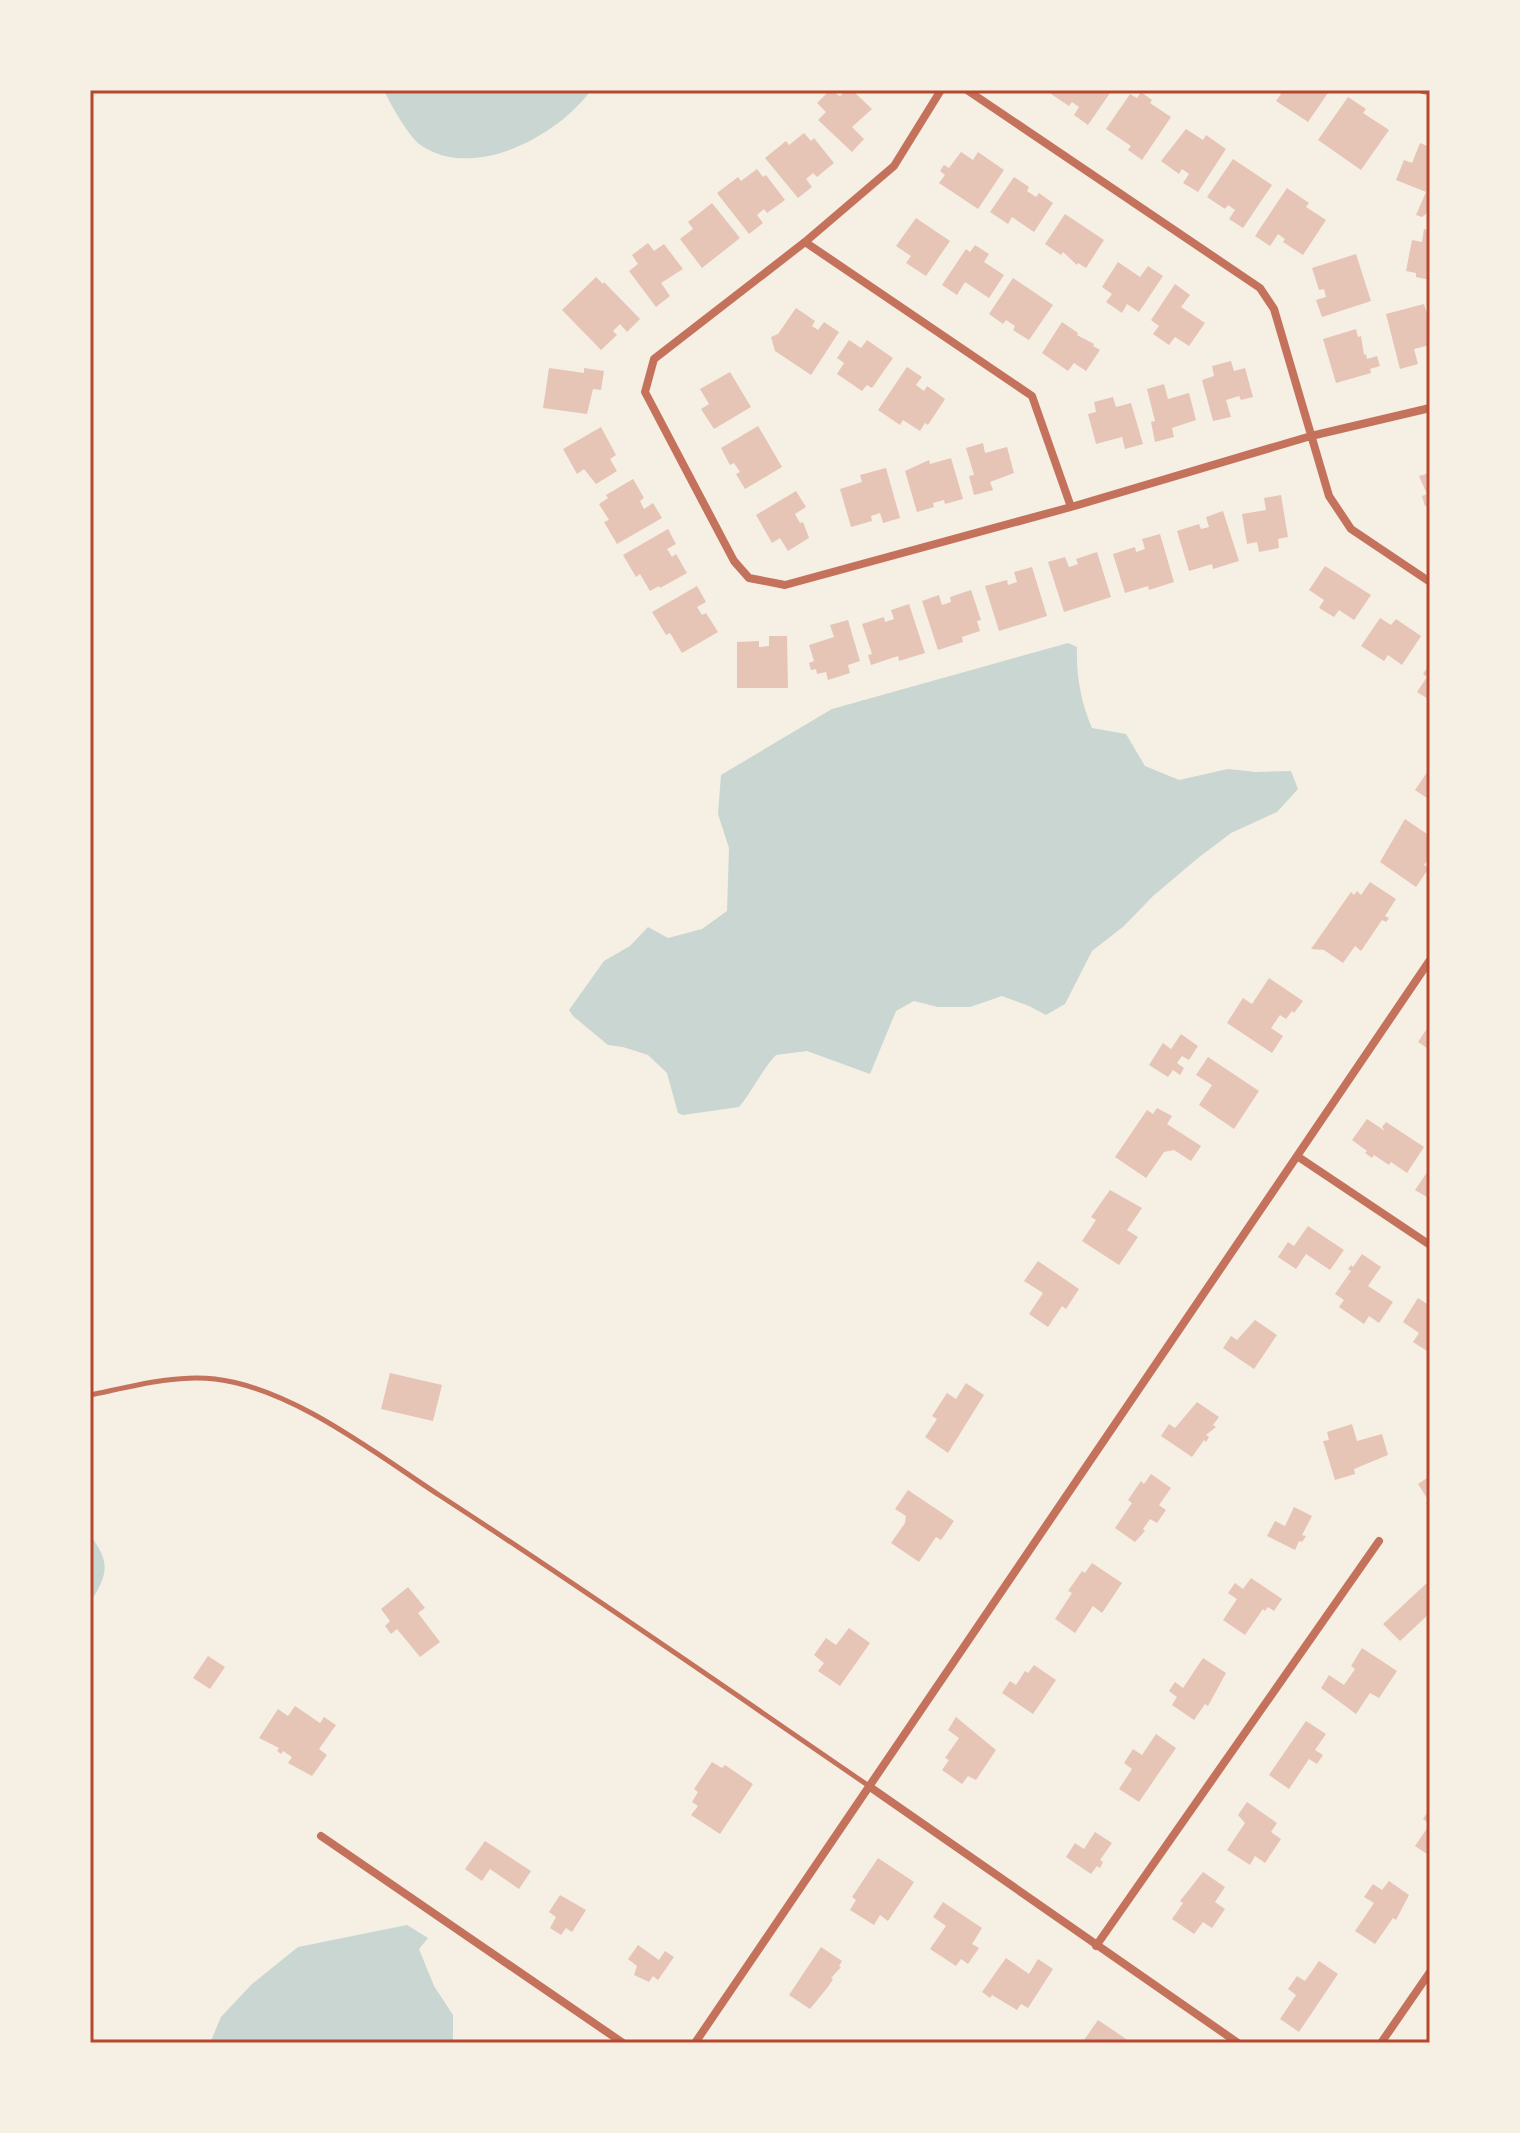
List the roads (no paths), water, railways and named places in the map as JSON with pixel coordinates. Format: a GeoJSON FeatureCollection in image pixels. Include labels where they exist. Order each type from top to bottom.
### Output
{"type":"FeatureCollection","features":[{"type":"Feature","properties":{"kind":"street"},"geometry":{"type":"LineString","coordinates":[[941,90],[894,166],[805,242],[654,359],[645,392],[734,561],[749,578],[785,585],[1071,507],[1311,436],[1430,408]]}},
{"type":"Feature","properties":{"kind":"street"},"geometry":{"type":"LineString","coordinates":[[967,90],[1260,288],[1274,309],[1329,496],[1351,529],[1430,582]]}},
{"type":"Feature","properties":{"kind":"street"},"geometry":{"type":"LineString","coordinates":[[1423,90],[1430,91]]}},
{"type":"Feature","properties":{"kind":"street"},"geometry":{"type":"LineString","coordinates":[[805,242],[1032,396],[1071,507]]}},
{"type":"Feature","properties":{"kind":"street"},"geometry":{"type":"LineString","coordinates":[[695,2043],[1430,960]]}},
{"type":"Feature","properties":{"kind":"street"},"geometry":{"type":"LineString","coordinates":[[1297,1156],[1430,1245]]}},
{"type":"Feature","properties":{"kind":"street"},"geometry":{"type":"LineString","coordinates":[[1096,1946],[1379,1541]]}},
{"type":"Feature","properties":{"kind":"street"},"geometry":{"type":"LineString","coordinates":[[870,1787],[1238,2043]]}},
{"type":"Feature","properties":{"kind":"street"},"geometry":{"type":"LineString","coordinates":[[321,1836],[623,2043]]}},
{"type":"Feature","properties":{"kind":"street"},"geometry":{"type":"LineString","coordinates":[[1381,2043],[1430,1972]]}},
{"type":"Feature","properties":{"kind":"lane"},"geometry":{"type":"LineString","coordinates":[[90,1395],[156,1382],[215,1379],[277,1396],[341,1432],[529,1553],[870,1787]]}}]}
